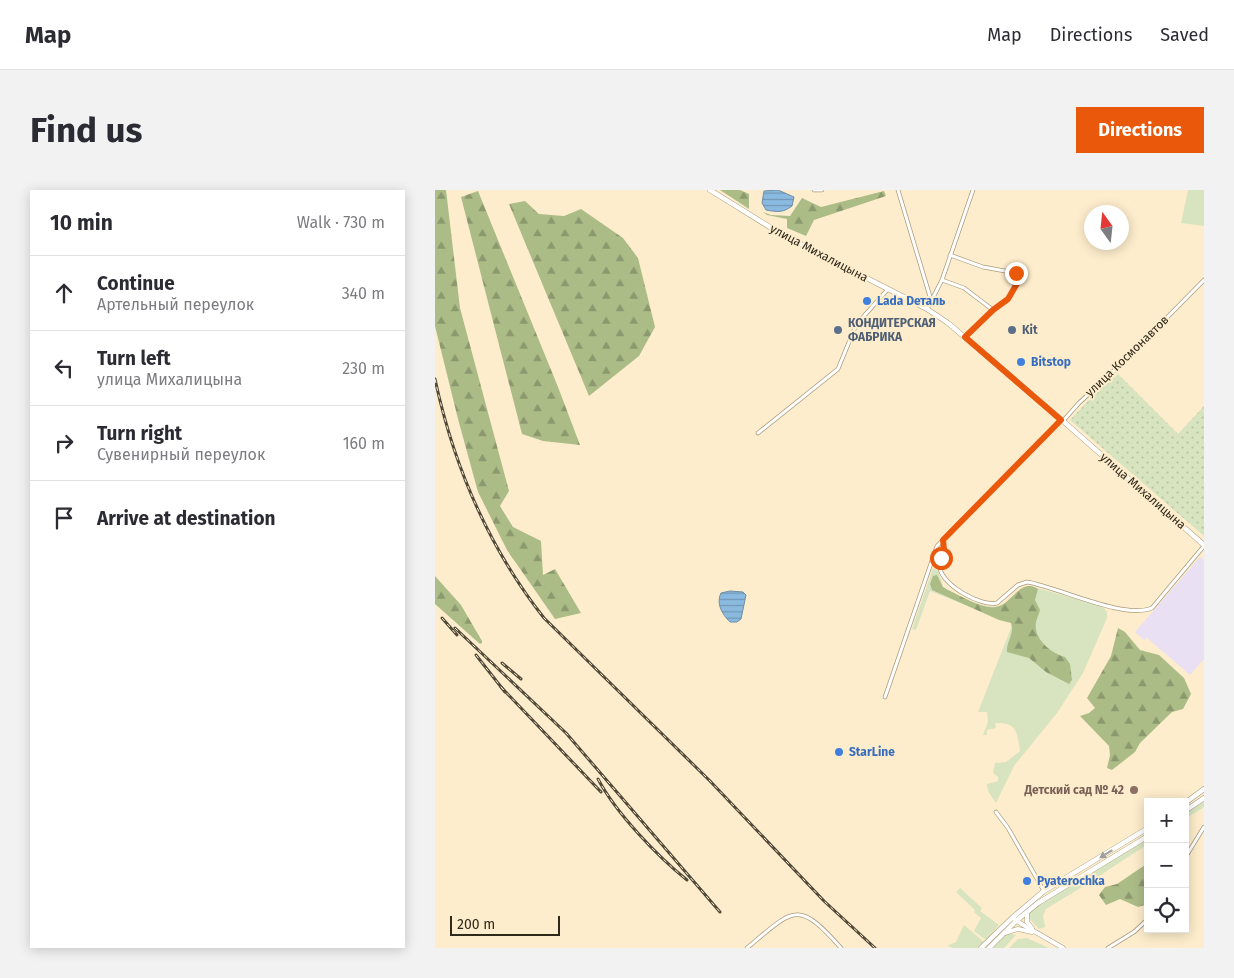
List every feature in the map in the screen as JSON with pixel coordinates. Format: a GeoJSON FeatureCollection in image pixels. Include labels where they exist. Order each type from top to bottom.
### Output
{"type":"FeatureCollection","features":[{"type":"Feature","properties":{"kind":"main road","name":"улица Михалицына"},"geometry":{"type":"LineString","coordinates":[[710,190],[783,235],[927,309],[948,323],[1062,420],[1204,546]]}},
{"type":"Feature","properties":{"kind":"main road"},"geometry":{"type":"LineString","coordinates":[[1189,800],[1204,789]]}},
{"type":"Feature","properties":{"kind":"main road"},"geometry":{"type":"LineString","coordinates":[[1189,808],[1204,798]]}},
{"type":"Feature","properties":{"kind":"main road"},"geometry":{"type":"LineString","coordinates":[[981,948],[1044,892],[1144,830]]}},
{"type":"Feature","properties":{"kind":"main road"},"geometry":{"type":"LineString","coordinates":[[989,948],[1014,919],[1144,838]]}},
{"type":"Feature","properties":{"kind":"main road"},"geometry":{"type":"LineString","coordinates":[[1027,910],[1027,922],[1037,934]]}},
{"type":"Feature","properties":{"kind":"main road"},"geometry":{"type":"LineString","coordinates":[[1014,919],[1063,948]]}},
{"type":"Feature","properties":{"kind":"main road"},"geometry":{"type":"LineString","coordinates":[[1002,934],[1018,929],[1037,934]]}},
{"type":"Feature","properties":{"kind":"street"},"geometry":{"type":"LineString","coordinates":[[814,190],[822,190]]}},
{"type":"Feature","properties":{"kind":"street"},"geometry":{"type":"LineString","coordinates":[[898,190],[931,300]]}},
{"type":"Feature","properties":{"kind":"street"},"geometry":{"type":"LineString","coordinates":[[927,309],[942,280],[949,255],[973,190]]}},
{"type":"Feature","properties":{"kind":"street"},"geometry":{"type":"LineString","coordinates":[[949,255],[983,267],[1016,273],[1019,280],[1008,299],[993,310],[965,337]]}},
{"type":"Feature","properties":{"kind":"street"},"geometry":{"type":"LineString","coordinates":[[942,280],[964,288],[993,310]]}},
{"type":"Feature","properties":{"kind":"street","name":"улица Космонавтов"},"geometry":{"type":"LineString","coordinates":[[885,697],[937,546],[1204,280]]}},
{"type":"Feature","properties":{"kind":"street"},"geometry":{"type":"LineString","coordinates":[[759,433],[838,369],[856,326],[888,289]]}},
{"type":"Feature","properties":{"kind":"street"},"geometry":{"type":"LineString","coordinates":[[943,540],[944,550],[940,568],[943,577],[957,590],[990,604],[1001,600],[1018,584],[1027,582],[1116,608],[1134,611],[1144,611],[1152,608],[1204,546]]}},
{"type":"Feature","properties":{"kind":"street"},"geometry":{"type":"LineString","coordinates":[[996,812],[1008,828],[1044,892]]}},
{"type":"Feature","properties":{"kind":"street"},"geometry":{"type":"LineString","coordinates":[[1189,851],[1204,827]]}},
{"type":"Feature","properties":{"kind":"street"},"geometry":{"type":"LineString","coordinates":[[747,948],[778,921],[798,914],[811,919],[823,927],[841,948]]}},
{"type":"Feature","properties":{"kind":"street"},"geometry":{"type":"LineString","coordinates":[[1108,948],[1135,932],[1144,923]]}},
{"type":"Feature","properties":{"kind":"shaded area"},"geometry":{"type":"Polygon","coordinates":[[[1200,557],[1204,560],[1204,659],[1190,675],[1147,638],[1144,640],[1135,632],[1200,557]]]}},
{"type":"Feature","properties":{"kind":"green space"},"geometry":{"type":"Polygon","coordinates":[[[435,190],[446,190],[460,308],[509,491],[500,506],[513,527],[541,541],[543,575],[555,569],[581,613],[555,619],[507,550],[478,492],[435,326],[435,190]]]}},
{"type":"Feature","properties":{"kind":"green space"},"geometry":{"type":"Polygon","coordinates":[[[720,190],[740,190],[749,194],[749,209],[720,190]]]}},
{"type":"Feature","properties":{"kind":"green space"},"geometry":{"type":"Polygon","coordinates":[[[1188,190],[1204,190],[1204,226],[1181,223],[1188,190]]]}},
{"type":"Feature","properties":{"kind":"green space"},"geometry":{"type":"Polygon","coordinates":[[[478,191],[580,445],[543,441],[522,434],[461,197],[478,191]]]}},
{"type":"Feature","properties":{"kind":"green space"},"geometry":{"type":"Polygon","coordinates":[[[884,191],[886,196],[814,220],[806,236],[787,228],[787,219],[767,215],[763,212],[771,215],[790,216],[802,198],[821,207],[884,191]]]}},
{"type":"Feature","properties":{"kind":"green space"},"geometry":{"type":"Polygon","coordinates":[[[525,201],[539,214],[564,216],[581,209],[623,238],[638,258],[655,327],[639,356],[589,396],[509,204],[525,201]]]}},
{"type":"Feature","properties":{"kind":"green space"},"geometry":{"type":"Polygon","coordinates":[[[1118,374],[1178,434],[1204,406],[1204,536],[1070,420],[1118,374]]]}},
{"type":"Feature","properties":{"kind":"green space"},"geometry":{"type":"Polygon","coordinates":[[[933,568],[938,571],[943,587],[964,599],[983,605],[992,607],[1005,604],[1019,591],[1030,586],[1098,605],[1104,608],[1107,613],[1107,618],[1083,673],[1057,713],[1014,766],[996,803],[988,791],[987,784],[998,781],[998,777],[993,773],[995,763],[1006,762],[1020,751],[1018,738],[1012,726],[1002,723],[995,723],[996,728],[987,730],[987,735],[983,735],[988,722],[987,712],[978,712],[1011,628],[1011,623],[930,591],[916,630],[912,629],[933,568]]]}},
{"type":"Feature","properties":{"kind":"green space"},"geometry":{"type":"Polygon","coordinates":[[[937,575],[943,587],[971,602],[990,607],[1001,605],[1026,587],[1031,586],[1038,589],[1035,600],[1040,610],[1036,622],[1037,634],[1049,649],[1065,657],[1070,664],[1072,680],[1069,684],[1046,672],[1029,658],[1007,652],[1012,630],[1011,623],[999,620],[932,590],[930,584],[933,576],[937,575]]]}},
{"type":"Feature","properties":{"kind":"green space"},"geometry":{"type":"Polygon","coordinates":[[[435,576],[461,605],[482,643],[480,644],[435,604],[435,576]]]}},
{"type":"Feature","properties":{"kind":"green space"},"geometry":{"type":"Polygon","coordinates":[[[1118,628],[1125,632],[1140,650],[1159,655],[1184,678],[1191,694],[1183,709],[1172,712],[1140,743],[1135,752],[1112,770],[1107,768],[1110,755],[1109,746],[1080,716],[1089,713],[1095,708],[1087,698],[1111,656],[1118,628]]]}},
{"type":"Feature","properties":{"kind":"green space"},"geometry":{"type":"Polygon","coordinates":[[[1204,801],[1204,807],[1189,816],[1189,811],[1204,801]]]}},
{"type":"Feature","properties":{"kind":"green space"},"geometry":{"type":"Polygon","coordinates":[[[1144,840],[1144,847],[1090,882],[1086,876],[1144,840]]]}},
{"type":"Feature","properties":{"kind":"green space"},"geometry":{"type":"Polygon","coordinates":[[[1144,866],[1144,905],[1138,907],[1120,899],[1106,905],[1099,895],[1105,887],[1117,884],[1144,866]]]}},
{"type":"Feature","properties":{"kind":"green space"},"geometry":{"type":"Polygon","coordinates":[[[1083,878],[1087,884],[1046,909],[1043,916],[1045,927],[1039,929],[1028,917],[1030,911],[1083,878]]]}},
{"type":"Feature","properties":{"kind":"green space"},"geometry":{"type":"Polygon","coordinates":[[[960,888],[982,908],[980,911],[999,925],[986,940],[974,931],[981,918],[956,892],[960,888]]]}},
{"type":"Feature","properties":{"kind":"green space"},"geometry":{"type":"Polygon","coordinates":[[[964,925],[984,942],[978,948],[953,948],[947,946],[956,942],[964,925]]]}},
{"type":"Feature","properties":{"kind":"green space"},"geometry":{"type":"Polygon","coordinates":[[[1007,934],[1016,935],[1004,948],[992,948],[1007,934]]]}},
{"type":"Feature","properties":{"kind":"green space"},"geometry":{"type":"Polygon","coordinates":[[[1027,938],[1049,948],[1009,948],[1018,939],[1027,938]]]}},
{"type":"Feature","properties":{"kind":"water"},"geometry":{"type":"Polygon","coordinates":[[[778,190],[794,197],[792,206],[780,211],[766,210],[762,203],[764,191],[778,190]]]}},
{"type":"Feature","properties":{"kind":"water"},"geometry":{"type":"Polygon","coordinates":[[[730,591],[743,592],[746,595],[741,619],[737,622],[730,622],[722,612],[719,601],[721,593],[730,591]]]}},
{"type":"Feature","properties":{"kind":"railway"},"geometry":{"type":"LineString","coordinates":[[435,379],[452,444],[476,505],[506,563],[544,618],[710,781],[824,901],[875,948]]}},
{"type":"Feature","properties":{"kind":"railway"},"geometry":{"type":"LineString","coordinates":[[442,618],[457,635]]}},
{"type":"Feature","properties":{"kind":"railway"},"geometry":{"type":"LineString","coordinates":[[455,628],[566,733],[720,912]]}},
{"type":"Feature","properties":{"kind":"railway"},"geometry":{"type":"LineString","coordinates":[[476,655],[505,692]]}},
{"type":"Feature","properties":{"kind":"railway"},"geometry":{"type":"LineString","coordinates":[[502,663],[521,679]]}},
{"type":"Feature","properties":{"kind":"railway"},"geometry":{"type":"LineString","coordinates":[[501,687],[601,792]]}},
{"type":"Feature","properties":{"kind":"railway"},"geometry":{"type":"LineString","coordinates":[[598,779],[626,820],[663,859],[687,880]]}},
{"type":"Feature","properties":{"kind":"place","name":"Lada Dеталь"},"geometry":{"type":"Point","coordinates":[867,301]}},
{"type":"Feature","properties":{"kind":"place","name":"КОНДИТЕРСКАЯ ФАБРИКА"},"geometry":{"type":"Point","coordinates":[838,330]}},
{"type":"Feature","properties":{"kind":"place","name":"Kit"},"geometry":{"type":"Point","coordinates":[1012,330]}},
{"type":"Feature","properties":{"kind":"place","name":"Bitstop"},"geometry":{"type":"Point","coordinates":[1021,362]}},
{"type":"Feature","properties":{"kind":"place","name":"StarLine"},"geometry":{"type":"Point","coordinates":[839,752]}},
{"type":"Feature","properties":{"kind":"place","name":"Детский сад № 42"},"geometry":{"type":"Point","coordinates":[1134,790]}},
{"type":"Feature","properties":{"kind":"place","name":"Pyaterochka"},"geometry":{"type":"Point","coordinates":[1027,881]}},
{"type":"Feature","properties":{"kind":"route"},"geometry":{"type":"LineString","coordinates":[[941,558],[944,550],[943,540],[1061,420],[965,337],[993,310],[1008,299],[1019,280],[1016,273]]}}]}
